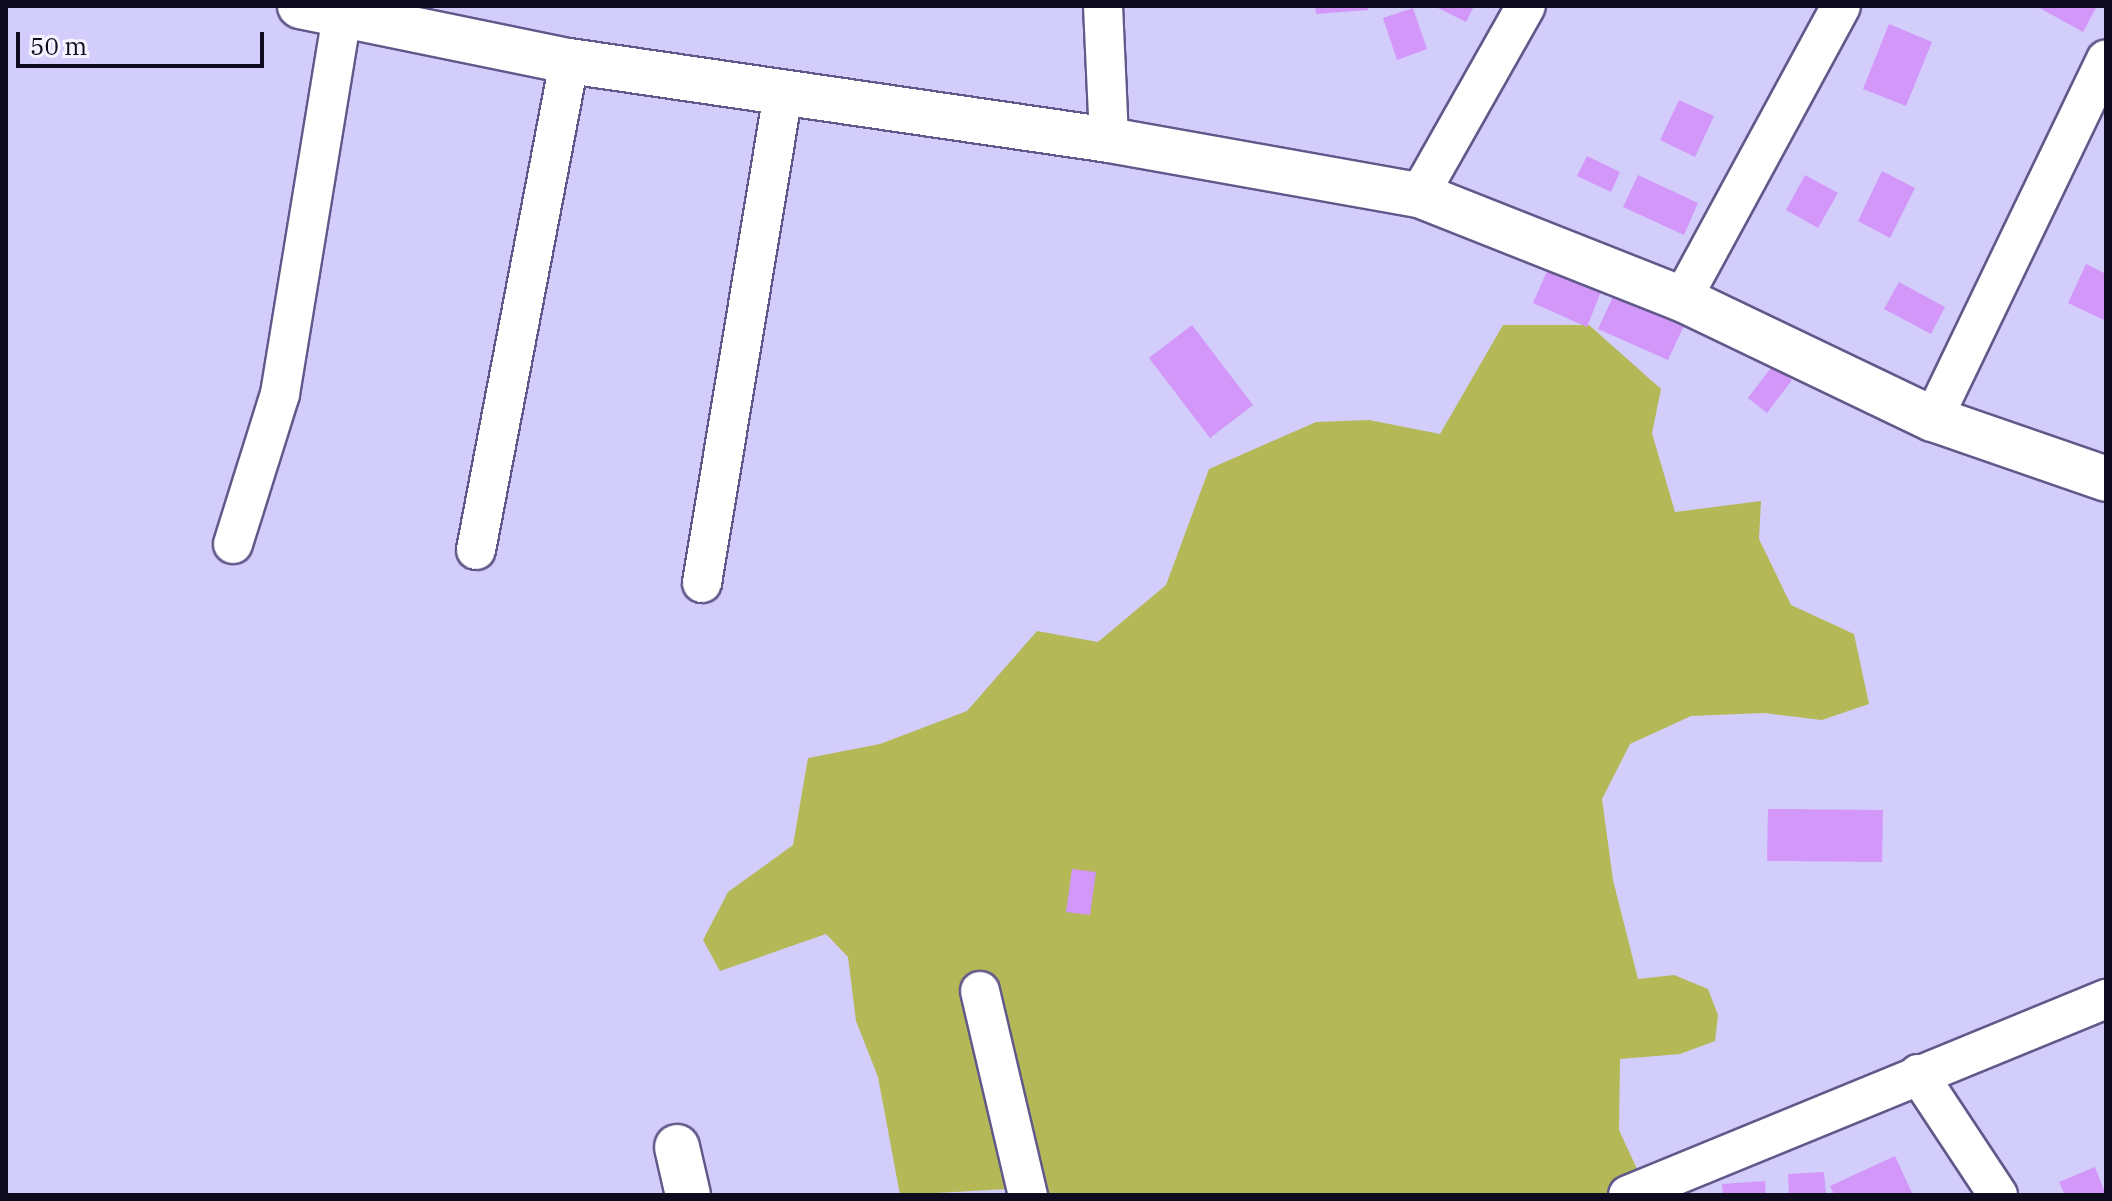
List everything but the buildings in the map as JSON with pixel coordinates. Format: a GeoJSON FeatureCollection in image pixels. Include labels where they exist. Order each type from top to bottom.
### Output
{"type":"FeatureCollection","features":[{"type":"Feature","properties":{"kind":"street"},"geometry":{"type":"LineString","coordinates":[[300,6],[569,61],[1109,140],[1419,195],[1682,299],[1933,419],[2106,479]]}},
{"type":"Feature","properties":{"kind":"street"},"geometry":{"type":"LineString","coordinates":[[1103,6],[1109,140]]}},
{"type":"Feature","properties":{"kind":"street"},"geometry":{"type":"LineString","coordinates":[[1419,195],[1526,6]]}},
{"type":"Feature","properties":{"kind":"street"},"geometry":{"type":"LineString","coordinates":[[1682,299],[1841,6]]}},
{"type":"Feature","properties":{"kind":"street"},"geometry":{"type":"LineString","coordinates":[[233,544],[280,394],[342,15]]}},
{"type":"Feature","properties":{"kind":"street"},"geometry":{"type":"LineString","coordinates":[[1933,419],[2106,59]]}},
{"type":"Feature","properties":{"kind":"street"},"geometry":{"type":"LineString","coordinates":[[476,550],[569,61]]}},
{"type":"Feature","properties":{"kind":"street"},"geometry":{"type":"LineString","coordinates":[[702,583],[783,92]]}},
{"type":"Feature","properties":{"kind":"street"},"geometry":{"type":"LineString","coordinates":[[980,991],[1028,1195]]}},
{"type":"Feature","properties":{"kind":"street"},"geometry":{"type":"LineString","coordinates":[[1628,1195],[2106,999]]}},
{"type":"Feature","properties":{"kind":"street"},"geometry":{"type":"LineString","coordinates":[[1918,1074],[1998,1195]]}},
{"type":"Feature","properties":{"kind":"street"},"geometry":{"type":"LineString","coordinates":[[677,1147],[688,1195]]}},
{"type":"Feature","properties":{"kind":"green space"},"geometry":{"type":"Polygon","coordinates":[[[1503,325],[1589,325],[1661,389],[1652,433],[1675,512],[1761,501],[1759,539],[1791,605],[1854,634],[1869,704],[1822,720],[1764,713],[1691,716],[1630,744],[1602,799],[1613,880],[1638,979],[1674,975],[1708,989],[1718,1015],[1715,1041],[1680,1054],[1620,1059],[1619,1130],[1643,1182],[1665,1195],[1018,1195],[1008,1189],[900,1195],[878,1077],[856,1021],[848,957],[826,934],[720,971],[703,940],[728,892],[793,845],[808,758],[880,744],[967,711],[1037,631],[1098,642],[1166,585],[1209,469],[1316,422],[1369,420],[1440,434],[1503,325]]]}}]}
